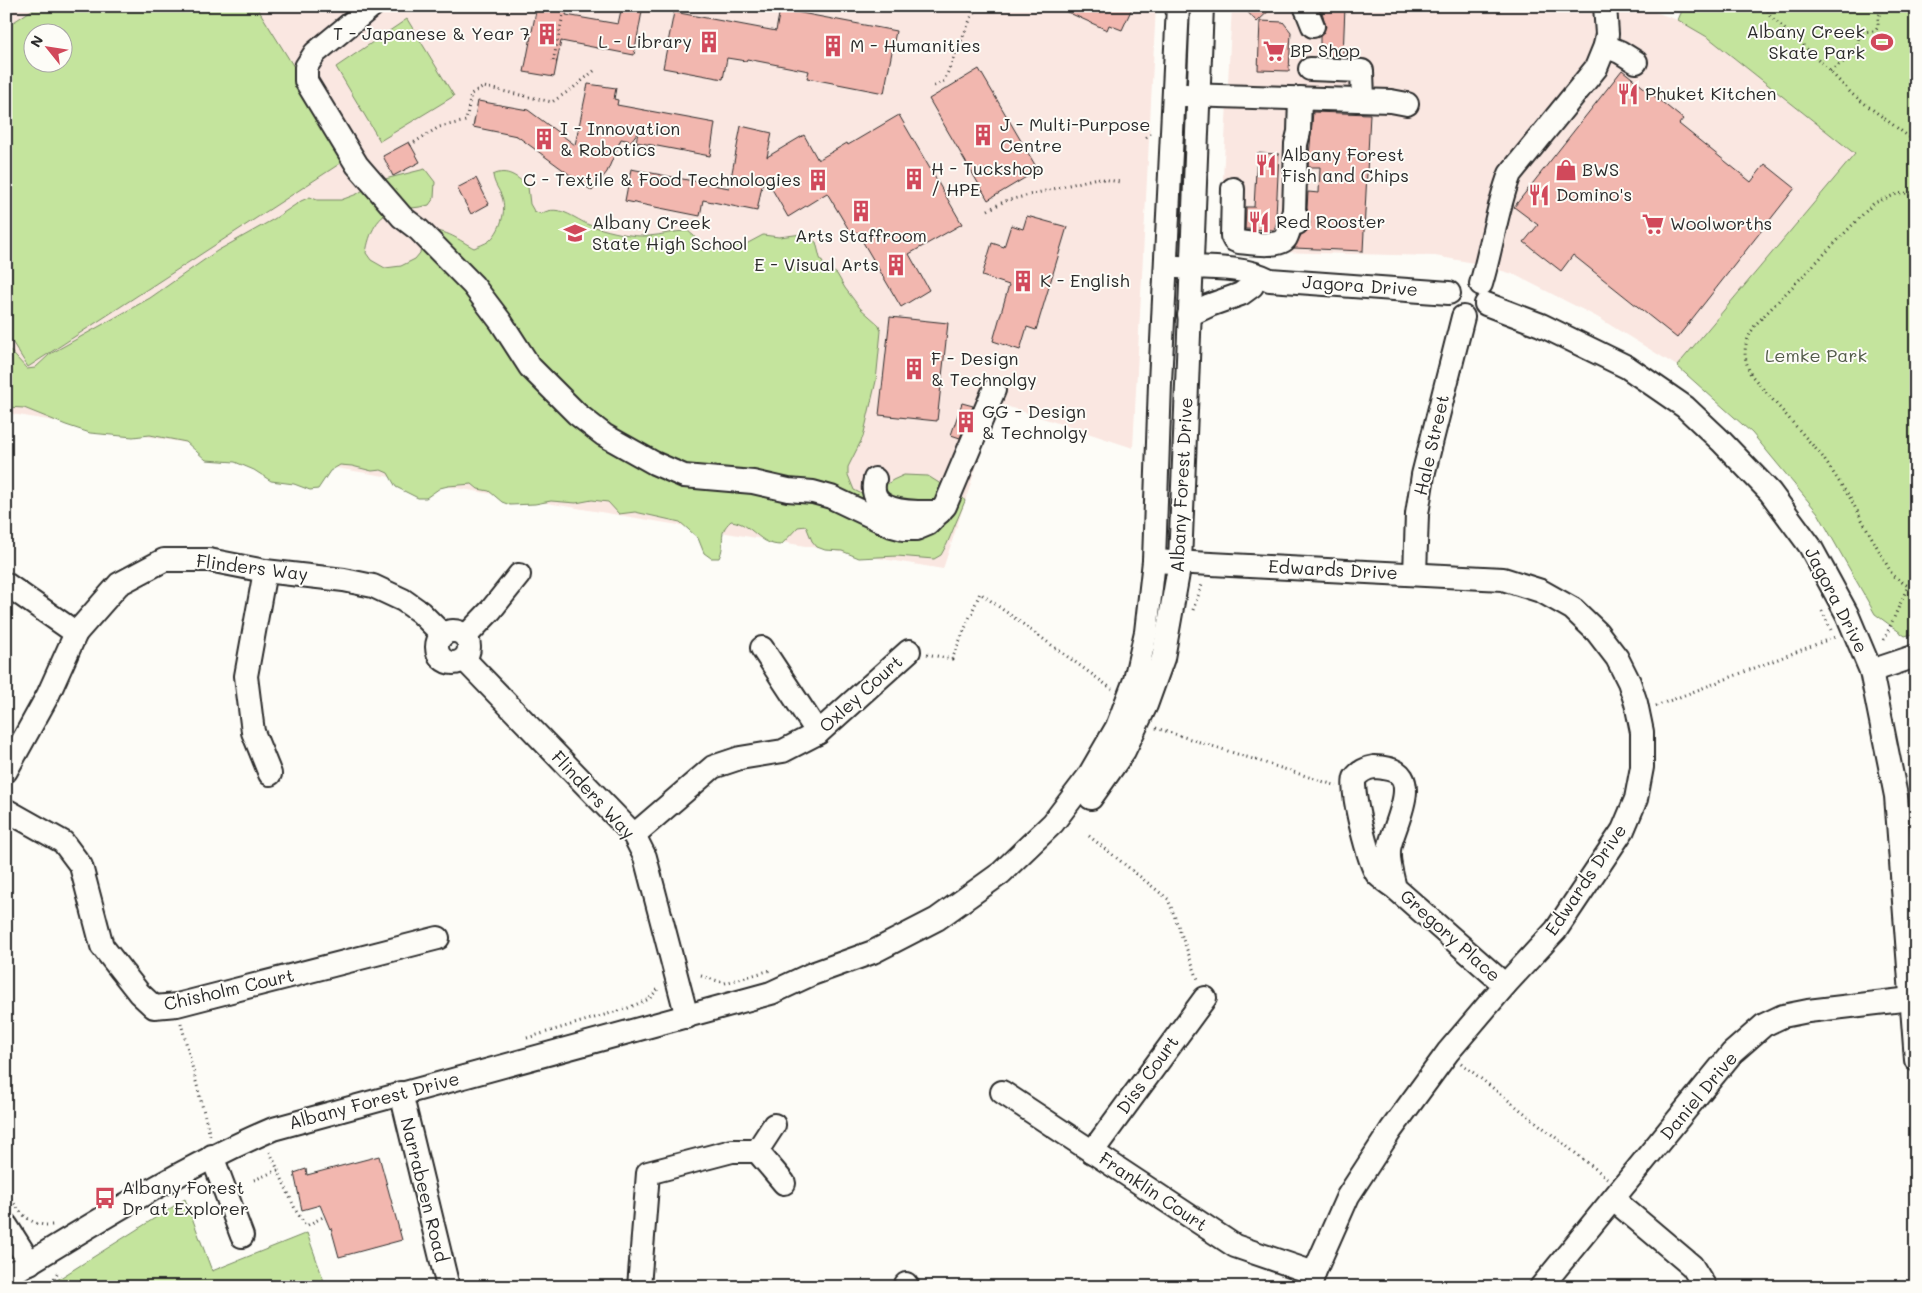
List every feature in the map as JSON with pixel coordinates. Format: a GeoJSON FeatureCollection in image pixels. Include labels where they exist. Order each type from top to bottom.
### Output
{"type":"FeatureCollection","features":[{"type":"Feature","properties":{"kind":"street"},"geometry":{"type":"LineString","coordinates":[[372,6],[315,52],[306,67],[306,81],[357,164],[402,218],[419,230],[473,285],[501,322],[530,367],[576,414],[604,435],[654,463],[684,476],[753,482],[788,490],[813,492],[831,498],[892,526],[916,529],[934,519],[948,498],[994,390]]}},
{"type":"Feature","properties":{"kind":"street","name":"Albany Forest Drive"},"geometry":{"type":"LineString","coordinates":[[6,1277],[132,1200],[211,1146],[771,993],[812,974],[873,952],[937,919],[1001,873],[1053,823],[1088,777],[1117,727],[1135,680],[1146,632],[1154,561],[1161,356],[1178,6]]}},
{"type":"Feature","properties":{"kind":"street","name":"Albany Forest Drive"},"geometry":{"type":"LineString","coordinates":[[771,993],[813,990],[872,967],[928,940],[974,912],[1046,851],[1078,815],[1124,751],[1146,705],[1163,658],[1180,562],[1202,6]]}},
{"type":"Feature","properties":{"kind":"street"},"geometry":{"type":"LineString","coordinates":[[1483,294],[1475,280],[1460,280],[1452,287],[1448,302],[1450,308],[1457,315],[1463,317],[1474,316],[1480,313],[1483,294],[1488,261],[1504,189],[1510,174],[1596,68],[1605,46],[1607,34],[1605,6]]}},
{"type":"Feature","properties":{"kind":"street"},"geometry":{"type":"LineString","coordinates":[[1605,46],[1620,52],[1636,62]]}},
{"type":"Feature","properties":{"kind":"street"},"geometry":{"type":"LineString","coordinates":[[1310,69],[1362,71],[1363,100]]}},
{"type":"Feature","properties":{"kind":"street"},"geometry":{"type":"LineString","coordinates":[[1174,95],[1391,101],[1407,104]]}},
{"type":"Feature","properties":{"kind":"street"},"geometry":{"type":"LineString","coordinates":[[1233,189],[1232,236],[1234,240],[1239,242],[1277,244],[1283,242],[1295,221],[1296,144],[1292,132],[1300,98]]}},
{"type":"Feature","properties":{"kind":"street","name":"Jagora Drive"},"geometry":{"type":"LineString","coordinates":[[1166,275],[1260,274],[1261,283],[1449,293]]}},
{"type":"Feature","properties":{"kind":"street"},"geometry":{"type":"LineString","coordinates":[[1161,356],[1171,355],[1175,349],[1176,341],[1189,323],[1210,305],[1241,294],[1261,283]]}},
{"type":"Feature","properties":{"kind":"street","name":"Jagora Drive"},"geometry":{"type":"LineString","coordinates":[[1483,294],[1540,325],[1627,367],[1685,407],[1721,440],[1770,492],[1810,546],[1847,614],[1871,671],[1896,796],[1916,1060]]}},
{"type":"Feature","properties":{"kind":"street","name":"Hale Street"},"geometry":{"type":"LineString","coordinates":[[1415,574],[1417,514],[1424,475],[1463,317]]}},
{"type":"Feature","properties":{"kind":"street"},"geometry":{"type":"LineString","coordinates":[[875,479],[874,491],[878,498],[887,506],[906,512],[940,512]]}},
{"type":"Feature","properties":{"kind":"street","name":"Flinders Way"},"geometry":{"type":"LineString","coordinates":[[6,770],[48,695],[76,633],[119,584],[164,560],[209,560],[264,571],[344,580],[373,586],[404,600],[420,612],[443,635]]}},
{"type":"Feature","properties":{"kind":"street","name":"Edwards Drive"},"geometry":{"type":"LineString","coordinates":[[1154,561],[1503,579],[1541,591],[1573,609],[1597,632],[1617,658],[1629,682],[1636,703],[1642,732],[1642,767],[1636,800],[1623,830],[1556,930],[1505,985],[1448,1052],[1391,1130],[1348,1196],[1312,1280]]}},
{"type":"Feature","properties":{"kind":"street"},"geometry":{"type":"LineString","coordinates":[[264,571],[246,676],[253,732],[270,774]]}},
{"type":"Feature","properties":{"kind":"street"},"geometry":{"type":"LineString","coordinates":[[466,636],[491,610],[519,576]]}},
{"type":"Feature","properties":{"kind":"street"},"geometry":{"type":"LineString","coordinates":[[6,584],[76,633]]}},
{"type":"Feature","properties":{"kind":"street"},"geometry":{"type":"LineString","coordinates":[[453,631],[466,636],[470,647],[464,659],[456,663],[450,663],[440,657],[437,646],[443,635],[453,631]]}},
{"type":"Feature","properties":{"kind":"street"},"geometry":{"type":"LineString","coordinates":[[762,648],[818,733]]}},
{"type":"Feature","properties":{"kind":"street","name":"Oxley Court"},"geometry":{"type":"LineString","coordinates":[[634,835],[713,767],[740,758],[783,750],[818,733],[909,651]]}},
{"type":"Feature","properties":{"kind":"street"},"geometry":{"type":"LineString","coordinates":[[1871,671],[1916,656]]}},
{"type":"Feature","properties":{"kind":"street","name":"Flinders Way"},"geometry":{"type":"LineString","coordinates":[[464,659],[634,835],[645,858],[687,1017]]}},
{"type":"Feature","properties":{"kind":"street","name":"Gregory Place"},"geometry":{"type":"LineString","coordinates":[[1395,888],[1389,867],[1389,848],[1404,803],[1405,784],[1400,774],[1392,770],[1376,767],[1364,770],[1355,778],[1354,791],[1370,860],[1378,875],[1505,985]]}},
{"type":"Feature","properties":{"kind":"street","name":"Chisholm Court"},"geometry":{"type":"LineString","coordinates":[[6,810],[63,842],[81,866],[102,946],[139,993],[154,1007],[177,1005],[438,938]]}},
{"type":"Feature","properties":{"kind":"street","name":"Diss Court"},"geometry":{"type":"LineString","coordinates":[[1092,1152],[1205,998]]}},
{"type":"Feature","properties":{"kind":"street","name":"Daniel Drive"},"geometry":{"type":"LineString","coordinates":[[1541,1287],[1732,1054],[1764,1026],[1784,1016],[1808,1011],[1912,999]]}},
{"type":"Feature","properties":{"kind":"street","name":"Franklin Court"},"geometry":{"type":"LineString","coordinates":[[1002,1092],[1234,1246],[1312,1280]]}},
{"type":"Feature","properties":{"kind":"street","name":"Narrabeen Road"},"geometry":{"type":"LineString","coordinates":[[401,1093],[448,1287]]}},
{"type":"Feature","properties":{"kind":"street"},"geometry":{"type":"LineString","coordinates":[[757,1151],[774,1125]]}},
{"type":"Feature","properties":{"kind":"street"},"geometry":{"type":"LineString","coordinates":[[211,1146],[242,1236]]}},
{"type":"Feature","properties":{"kind":"street"},"geometry":{"type":"LineString","coordinates":[[639,1287],[648,1173],[732,1151],[757,1151],[784,1183]]}},
{"type":"Feature","properties":{"kind":"street"},"geometry":{"type":"LineString","coordinates":[[1614,1200],[1692,1266],[1705,1287]]}},
{"type":"Feature","properties":{"kind":"street"},"geometry":{"type":"LineString","coordinates":[[6,1225],[30,1263]]}},
{"type":"Feature","properties":{"kind":"path"},"geometry":{"type":"LineString","coordinates":[[557,62],[553,62],[564,6]]}},
{"type":"Feature","properties":{"kind":"path"},"geometry":{"type":"LineString","coordinates":[[934,86],[944,81],[976,6]]}},
{"type":"Feature","properties":{"kind":"path"},"geometry":{"type":"LineString","coordinates":[[1766,6],[1770,16],[1816,56],[1852,94],[1916,142]]}},
{"type":"Feature","properties":{"kind":"path"},"geometry":{"type":"LineString","coordinates":[[1876,6],[1882,10],[1896,10],[1906,6]]}},
{"type":"Feature","properties":{"kind":"path"},"geometry":{"type":"LineString","coordinates":[[1830,71],[1855,54],[1860,32],[1874,31],[1878,27],[1878,17],[1882,10]]}},
{"type":"Feature","properties":{"kind":"path"},"geometry":{"type":"LineString","coordinates":[[410,145],[439,127],[466,120],[471,94],[484,87],[552,102],[572,89],[595,70]]}},
{"type":"Feature","properties":{"kind":"path"},"geometry":{"type":"LineString","coordinates":[[988,210],[1005,200],[1097,178],[1120,182]]}},
{"type":"Feature","properties":{"kind":"path"},"geometry":{"type":"LineString","coordinates":[[1916,192],[1897,194],[1874,203],[1756,324],[1748,335],[1745,347],[1745,362],[1751,375],[1822,456],[1850,498],[1893,576],[1908,586],[1916,588]]}},
{"type":"Feature","properties":{"kind":"path"},"geometry":{"type":"LineString","coordinates":[[1884,640],[1908,586]]}},
{"type":"Feature","properties":{"kind":"path"},"geometry":{"type":"LineString","coordinates":[[909,651],[952,659],[980,593],[1113,689]]}},
{"type":"Feature","properties":{"kind":"path"},"geometry":{"type":"LineString","coordinates":[[1653,707],[1835,637],[1821,609]]}},
{"type":"Feature","properties":{"kind":"path"},"geometry":{"type":"LineString","coordinates":[[1110,697],[1116,682]]}},
{"type":"Feature","properties":{"kind":"path"},"geometry":{"type":"LineString","coordinates":[[1156,728],[1354,791]]}},
{"type":"Feature","properties":{"kind":"path"},"geometry":{"type":"LineString","coordinates":[[1089,836],[1168,899],[1205,998]]}},
{"type":"Feature","properties":{"kind":"path"},"geometry":{"type":"LineString","coordinates":[[701,976],[725,983],[777,969]]}},
{"type":"Feature","properties":{"kind":"path"},"geometry":{"type":"LineString","coordinates":[[177,1005],[211,1146]]}},
{"type":"Feature","properties":{"kind":"path"},"geometry":{"type":"LineString","coordinates":[[1460,1062],[1608,1179],[1614,1200]]}},
{"type":"Feature","properties":{"kind":"path"},"geometry":{"type":"LineString","coordinates":[[270,1152],[296,1211],[306,1226],[325,1216]]}},
{"type":"Feature","properties":{"kind":"path"},"geometry":{"type":"LineString","coordinates":[[254,1180],[278,1170]]}},
{"type":"Feature","properties":{"kind":"path"},"geometry":{"type":"LineString","coordinates":[[49,1287],[59,1270]]}},
{"type":"Feature","properties":{"kind":"shaded area","name":"Albany Creek State High School"},"geometry":{"type":"Polygon","coordinates":[[[6,6],[1156,6],[1133,448],[997,403],[943,569],[6,413],[6,6]]]}},
{"type":"Feature","properties":{"kind":"shaded area"},"geometry":{"type":"Polygon","coordinates":[[[1232,6],[1458,6],[1586,13],[1627,8],[1655,12],[1678,20],[1709,38],[1855,154],[1677,366],[1597,317],[1513,274],[1474,263],[1435,256],[1234,251],[1220,236],[1232,6]]]}},
{"type":"Feature","properties":{"kind":"green space"},"geometry":{"type":"Polygon","coordinates":[[[38,6],[256,6],[350,157],[28,367],[6,332],[6,27],[38,6]]]}},
{"type":"Feature","properties":{"kind":"green space","name":"Lemke Park"},"geometry":{"type":"Polygon","coordinates":[[[1684,6],[1916,6],[1916,633],[1905,636],[1875,614],[1818,513],[1752,433],[1677,366],[1855,154],[1709,38],[1678,20],[1684,6]]]}},
{"type":"Feature","properties":{"kind":"green space"},"geometry":{"type":"Polygon","coordinates":[[[407,19],[454,96],[380,141],[336,67],[407,19]]]}},
{"type":"Feature","properties":{"kind":"green space"},"geometry":{"type":"Polygon","coordinates":[[[425,169],[435,182],[434,198],[429,205],[391,211],[375,225],[369,239],[366,253],[371,260],[385,268],[401,266],[415,259],[420,253],[421,245],[429,232],[447,233],[474,248],[489,241],[502,221],[504,209],[502,197],[495,184],[493,175],[498,173],[508,173],[528,187],[530,204],[534,211],[541,214],[555,210],[568,214],[588,225],[615,232],[636,236],[649,236],[688,231],[694,236],[696,244],[701,250],[725,249],[748,243],[763,235],[779,237],[802,234],[816,242],[824,265],[837,274],[860,308],[878,324],[881,331],[876,381],[863,437],[848,467],[848,475],[854,490],[868,497],[904,475],[928,476],[963,498],[965,501],[941,555],[934,559],[897,556],[859,558],[842,551],[825,550],[817,547],[812,541],[806,526],[798,527],[781,545],[767,542],[745,526],[731,521],[724,530],[719,558],[711,558],[704,553],[698,538],[680,522],[635,512],[619,514],[608,502],[592,500],[576,503],[551,501],[510,505],[502,502],[489,491],[478,489],[472,484],[440,488],[426,498],[418,498],[396,487],[388,473],[381,470],[372,471],[340,465],[330,471],[318,489],[310,490],[294,484],[271,481],[254,470],[235,462],[206,460],[186,442],[150,435],[133,437],[90,433],[24,408],[6,407],[6,346],[27,369],[35,368],[50,354],[150,298],[217,251],[274,219],[301,201],[310,197],[317,200],[341,200],[357,194],[377,181],[425,169]]]}},
{"type":"Feature","properties":{"kind":"green space"},"geometry":{"type":"Polygon","coordinates":[[[185,1199],[212,1271],[307,1233],[326,1287],[46,1287],[185,1199]]]}},
{"type":"Feature","properties":{"kind":"building"},"geometry":{"type":"Polygon","coordinates":[[[537,6],[568,6],[566,15],[618,24],[622,6],[643,6],[634,55],[561,41],[554,77],[524,72],[537,6]]]}},
{"type":"Feature","properties":{"kind":"building"},"geometry":{"type":"Polygon","coordinates":[[[1054,6],[1133,6],[1122,30],[1109,25],[1107,30],[1054,6]]]}},
{"type":"Feature","properties":{"kind":"building"},"geometry":{"type":"Polygon","coordinates":[[[1242,6],[1274,6],[1257,22],[1242,6]]]}},
{"type":"Feature","properties":{"kind":"building"},"geometry":{"type":"Polygon","coordinates":[[[1322,6],[1345,6],[1343,57],[1320,56],[1320,36],[1326,27],[1322,6]]]}},
{"type":"Feature","properties":{"kind":"building"},"geometry":{"type":"Polygon","coordinates":[[[780,9],[896,31],[884,93],[807,78],[809,71],[747,59],[746,61],[727,58],[723,79],[663,68],[674,12],[776,31],[780,9]]]}},
{"type":"Feature","properties":{"kind":"building","name":"BP Shop"},"geometry":{"type":"Polygon","coordinates":[[[1260,21],[1283,22],[1291,32],[1289,71],[1258,70],[1260,21]]]}},
{"type":"Feature","properties":{"kind":"building","name":"J - Multi-Purpose Centre"},"geometry":{"type":"Polygon","coordinates":[[[979,69],[1038,170],[988,200],[929,99],[979,69]]]}},
{"type":"Feature","properties":{"kind":"building"},"geometry":{"type":"Polygon","coordinates":[[[1622,70],[1683,119],[1679,124],[1751,182],[1765,164],[1795,188],[1677,338],[1573,255],[1561,271],[1524,242],[1538,225],[1514,207],[1622,70]]]}},
{"type":"Feature","properties":{"kind":"building","name":"I - Innovation & Robotics"},"geometry":{"type":"Polygon","coordinates":[[[588,84],[616,88],[614,99],[618,100],[617,105],[715,123],[710,156],[636,142],[638,132],[631,141],[621,139],[607,172],[592,191],[517,136],[473,127],[478,101],[528,110],[575,145],[588,84]]]}},
{"type":"Feature","properties":{"kind":"building"},"geometry":{"type":"Polygon","coordinates":[[[1313,112],[1370,114],[1363,251],[1294,248],[1301,235],[1308,230],[1310,223],[1307,208],[1308,192],[1319,193],[1320,167],[1308,167],[1313,112]]]}},
{"type":"Feature","properties":{"kind":"building"},"geometry":{"type":"Polygon","coordinates":[[[899,115],[962,224],[909,254],[929,290],[901,307],[857,232],[852,235],[827,193],[788,217],[764,175],[757,211],[703,200],[700,216],[625,201],[631,169],[729,188],[741,126],[772,133],[767,157],[804,135],[818,160],[899,115]]]}},
{"type":"Feature","properties":{"kind":"building"},"geometry":{"type":"Polygon","coordinates":[[[409,142],[420,162],[393,176],[383,156],[409,142]]]}},
{"type":"Feature","properties":{"kind":"building"},"geometry":{"type":"Polygon","coordinates":[[[1257,153],[1279,154],[1276,216],[1279,216],[1274,230],[1245,229],[1246,207],[1254,207],[1257,153]]]}},
{"type":"Feature","properties":{"kind":"building"},"geometry":{"type":"Polygon","coordinates":[[[476,178],[489,204],[471,214],[457,188],[476,178]]]}},
{"type":"Feature","properties":{"kind":"building","name":"K - English"},"geometry":{"type":"Polygon","coordinates":[[[1027,216],[1067,227],[1036,330],[1027,327],[1020,350],[993,341],[1009,285],[982,276],[992,243],[1004,247],[1011,225],[1023,229],[1027,216]]]}},
{"type":"Feature","properties":{"kind":"building","name":"F - Design & Technolgy"},"geometry":{"type":"Polygon","coordinates":[[[890,317],[948,323],[937,421],[879,415],[890,317]]]}},
{"type":"Feature","properties":{"kind":"building"},"geometry":{"type":"Polygon","coordinates":[[[962,403],[973,406],[960,438],[951,435],[962,403]]]}},
{"type":"Feature","properties":{"kind":"building"},"geometry":{"type":"Polygon","coordinates":[[[379,1156],[402,1240],[339,1257],[331,1228],[320,1205],[302,1210],[294,1173],[306,1169],[307,1175],[379,1156]]]}},
{"type":"Feature","properties":{"kind":"place","name":"T - Japanese & Year 7"},"geometry":{"type":"Point","coordinates":[547,34]}},
{"type":"Feature","properties":{"kind":"place","name":"L - Library"},"geometry":{"type":"Point","coordinates":[709,42]}},
{"type":"Feature","properties":{"kind":"place","name":"Albany Creek Skate Park"},"geometry":{"type":"Point","coordinates":[1882,42]}},
{"type":"Feature","properties":{"kind":"place","name":"M - Humanities"},"geometry":{"type":"Point","coordinates":[833,46]}},
{"type":"Feature","properties":{"kind":"place","name":"BP Shop"},"geometry":{"type":"Point","coordinates":[1274,51]}},
{"type":"Feature","properties":{"kind":"place","name":"Phuket Kitchen"},"geometry":{"type":"Point","coordinates":[1628,94]}},
{"type":"Feature","properties":{"kind":"place","name":"J - Multi-Purpose Centre"},"geometry":{"type":"Point","coordinates":[983,135]}},
{"type":"Feature","properties":{"kind":"place","name":"I - Innovation & Robotics"},"geometry":{"type":"Point","coordinates":[544,139]}},
{"type":"Feature","properties":{"kind":"place","name":"Albany Forest Fish and Chips"},"geometry":{"type":"Point","coordinates":[1266,165]}},
{"type":"Feature","properties":{"kind":"place","name":"BWS"},"geometry":{"type":"Point","coordinates":[1566,170]}},
{"type":"Feature","properties":{"kind":"place","name":"H - Tuckshop / HPE"},"geometry":{"type":"Point","coordinates":[914,179]}},
{"type":"Feature","properties":{"kind":"place","name":"C - Textile & Food Technologies"},"geometry":{"type":"Point","coordinates":[818,180]}},
{"type":"Feature","properties":{"kind":"place","name":"Domino's"},"geometry":{"type":"Point","coordinates":[1539,195]}},
{"type":"Feature","properties":{"kind":"place","name":"Arts Staffroom"},"geometry":{"type":"Point","coordinates":[861,211]}},
{"type":"Feature","properties":{"kind":"place","name":"Red Rooster"},"geometry":{"type":"Point","coordinates":[1259,222]}},
{"type":"Feature","properties":{"kind":"place","name":"Woolworths"},"geometry":{"type":"Point","coordinates":[1653,224]}},
{"type":"Feature","properties":{"kind":"place","name":"Albany Creek State High School"},"geometry":{"type":"Point","coordinates":[575,233]}},
{"type":"Feature","properties":{"kind":"place","name":"E - Visual Arts"},"geometry":{"type":"Point","coordinates":[896,265]}},
{"type":"Feature","properties":{"kind":"place","name":"K - English"},"geometry":{"type":"Point","coordinates":[1023,281]}},
{"type":"Feature","properties":{"kind":"place","name":"F - Design & Technolgy"},"geometry":{"type":"Point","coordinates":[914,369]}},
{"type":"Feature","properties":{"kind":"place","name":"GG - Design & Technolgy"},"geometry":{"type":"Point","coordinates":[966,422]}},
{"type":"Feature","properties":{"kind":"place","name":"Albany Forest Dr at Explorer"},"geometry":{"type":"Point","coordinates":[105,1198]}}]}
